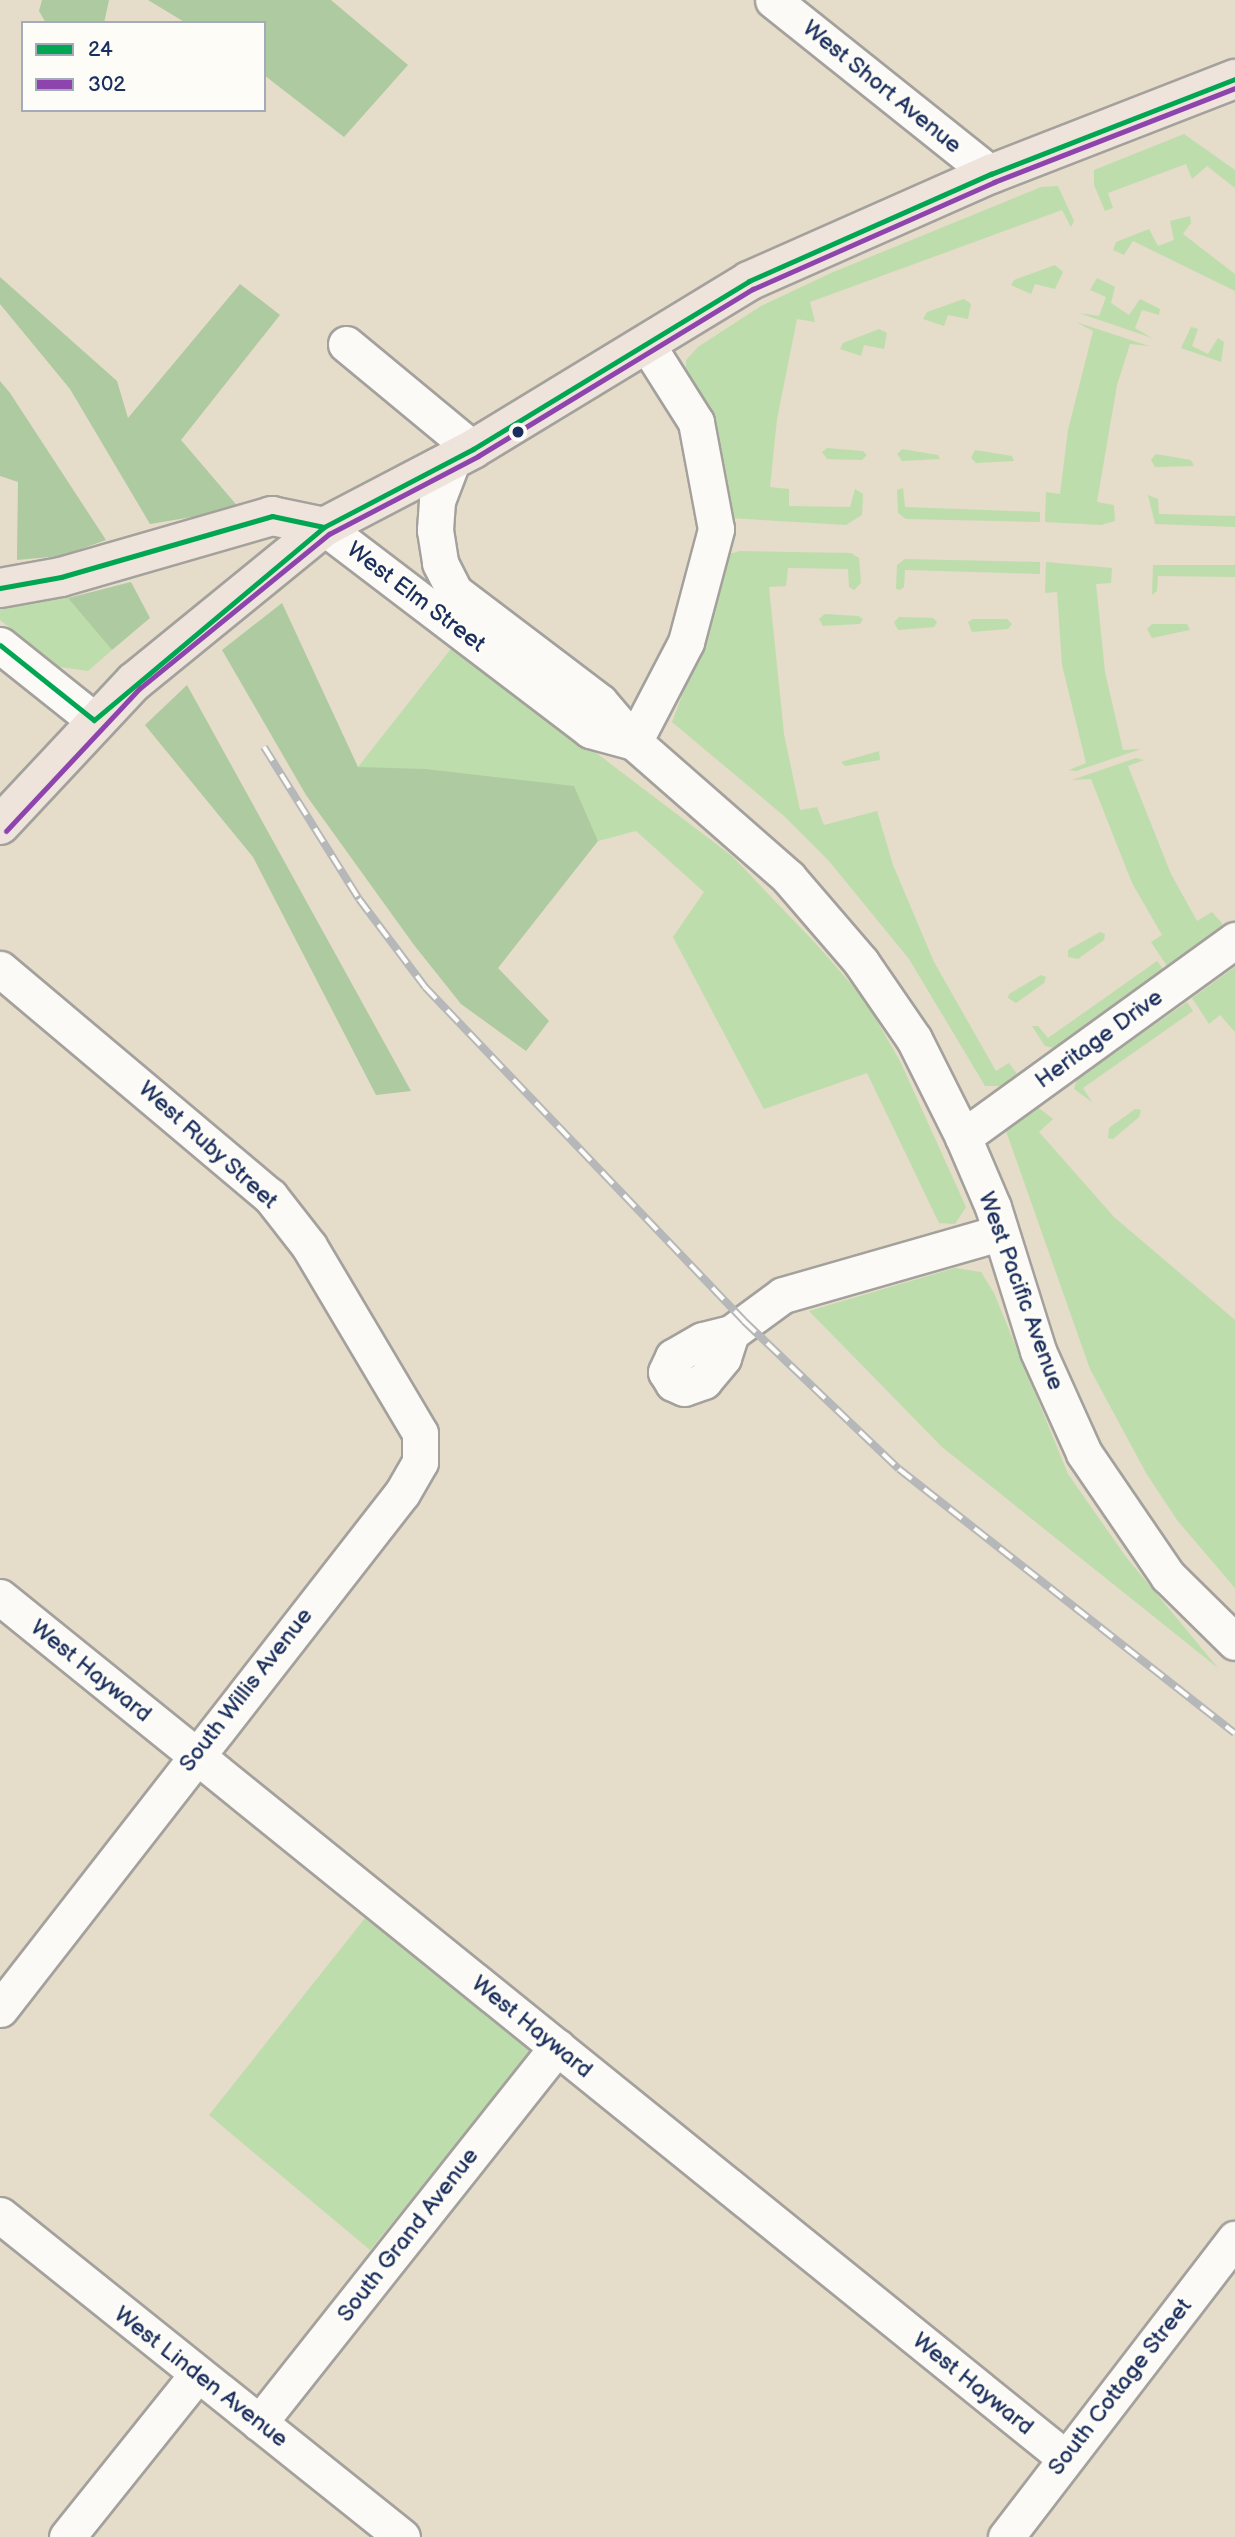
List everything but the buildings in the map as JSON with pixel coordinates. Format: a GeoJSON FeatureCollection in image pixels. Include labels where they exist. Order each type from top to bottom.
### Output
{"type":"FeatureCollection","features":[{"type":"Feature","properties":{"kind":"main road"},"geometry":{"type":"LineString","coordinates":[[0,825],[94,720],[134,682],[324,527],[463,454],[749,281],[991,174],[1235,79]]}},
{"type":"Feature","properties":{"kind":"main road"},"geometry":{"type":"LineString","coordinates":[[0,588],[61,578],[272,516],[324,527]]}},
{"type":"Feature","properties":{"kind":"street","name":"West Short Avenue"},"geometry":{"type":"LineString","coordinates":[[773,0],[991,174]]}},
{"type":"Feature","properties":{"kind":"street"},"geometry":{"type":"LineString","coordinates":[[634,742],[686,642],[716,529],[696,422],[646,343]]}},
{"type":"Feature","properties":{"kind":"street"},"geometry":{"type":"LineString","coordinates":[[346,344],[463,454]]}},
{"type":"Feature","properties":{"kind":"street","name":"West Elm Street"},"geometry":{"type":"LineString","coordinates":[[455,592],[440,563],[435,530],[437,501],[463,454]]}},
{"type":"Feature","properties":{"kind":"street","name":"West Elm Street"},"geometry":{"type":"LineString","coordinates":[[324,527],[590,730],[634,742]]}},
{"type":"Feature","properties":{"kind":"street","name":"West Elm Street"},"geometry":{"type":"LineString","coordinates":[[324,527],[376,543],[433,587],[455,592],[600,702],[634,742],[757,848],[821,913],[862,962],[914,1039],[963,1137]]}},
{"type":"Feature","properties":{"kind":"street"},"geometry":{"type":"LineString","coordinates":[[0,645],[94,720]]}},
{"type":"Feature","properties":{"kind":"street","name":"Heritage Drive"},"geometry":{"type":"LineString","coordinates":[[963,1137],[1235,940]]}},
{"type":"Feature","properties":{"kind":"street","name":"West Ruby Street"},"geometry":{"type":"LineString","coordinates":[[0,969],[270,1196],[309,1246],[378,1356]]}},
{"type":"Feature","properties":{"kind":"street","name":"West Pacific Avenue"},"geometry":{"type":"LineString","coordinates":[[963,1137],[999,1233],[1038,1351],[1084,1452],[1168,1576],[1235,1642]]}},
{"type":"Feature","properties":{"kind":"street"},"geometry":{"type":"LineString","coordinates":[[731,1334],[783,1296],[999,1233]]}},
{"type":"Feature","properties":{"kind":"street","name":"South Willis Avenue"},"geometry":{"type":"LineString","coordinates":[[0,2009],[195,1755],[402,1493],[420,1462],[420,1433],[378,1356]]}},
{"type":"Feature","properties":{"kind":"street","name":"West Hayward"},"geometry":{"type":"LineString","coordinates":[[0,1597],[1064,2457]]}},
{"type":"Feature","properties":{"kind":"street","name":"South Grand Avenue"},"geometry":{"type":"LineString","coordinates":[[259,2423],[557,2047]]}},
{"type":"Feature","properties":{"kind":"street","name":"West Linden Avenue"},"geometry":{"type":"LineString","coordinates":[[0,2215],[402,2537]]}},
{"type":"Feature","properties":{"kind":"street","name":"South Cottage Street"},"geometry":{"type":"LineString","coordinates":[[1006,2537],[1064,2457],[1235,2239]]}},
{"type":"Feature","properties":{"kind":"street"},"geometry":{"type":"LineString","coordinates":[[67,2537],[197,2375]]}},
{"type":"Feature","properties":{"kind":"green space"},"geometry":{"type":"Polygon","coordinates":[[[42,0],[109,0],[104,21],[45,21],[39,11],[42,0]]]}},
{"type":"Feature","properties":{"kind":"green space"},"geometry":{"type":"Polygon","coordinates":[[[148,0],[331,0],[408,65],[344,137],[266,77],[266,21],[183,21],[148,0]]]}},
{"type":"Feature","properties":{"kind":"green space"},"geometry":{"type":"Polygon","coordinates":[[[1184,134],[1235,170],[1235,188],[1207,166],[1192,179],[1186,164],[1108,193],[1113,208],[1105,211],[1094,185],[1094,170],[1184,134]]]}},
{"type":"Feature","properties":{"kind":"green space"},"geometry":{"type":"Polygon","coordinates":[[[1058,186],[1074,221],[1071,227],[1062,210],[810,302],[815,322],[797,319],[777,419],[770,487],[789,489],[789,506],[850,507],[855,489],[863,494],[862,515],[846,525],[729,518],[703,414],[686,370],[686,360],[698,347],[761,306],[831,273],[1041,187],[1058,186]]]}},
{"type":"Feature","properties":{"kind":"green space"},"geometry":{"type":"Polygon","coordinates":[[[1190,216],[1191,223],[1183,234],[1235,274],[1235,291],[1133,241],[1124,255],[1113,250],[1116,242],[1149,229],[1158,246],[1174,240],[1170,221],[1190,216]]]}},
{"type":"Feature","properties":{"kind":"green space"},"geometry":{"type":"Polygon","coordinates":[[[1055,265],[1063,272],[1055,289],[1035,284],[1031,294],[1011,285],[1014,280],[1055,265]]]}},
{"type":"Feature","properties":{"kind":"green space"},"geometry":{"type":"Polygon","coordinates":[[[0,277],[117,381],[128,418],[240,284],[280,315],[181,440],[240,509],[150,524],[70,389],[0,304],[0,277]]]}},
{"type":"Feature","properties":{"kind":"green space"},"geometry":{"type":"Polygon","coordinates":[[[1097,278],[1115,287],[1111,303],[1129,315],[1140,299],[1160,309],[1159,315],[1142,310],[1135,328],[1152,338],[1079,313],[1099,316],[1106,297],[1090,290],[1097,278]]]}},
{"type":"Feature","properties":{"kind":"green space"},"geometry":{"type":"Polygon","coordinates":[[[964,299],[971,304],[968,319],[948,315],[944,326],[923,319],[927,312],[964,299]]]}},
{"type":"Feature","properties":{"kind":"green space"},"geometry":{"type":"Polygon","coordinates":[[[1076,322],[1149,346],[1130,344],[1117,385],[1097,502],[1114,505],[1115,521],[1101,525],[1045,522],[1046,492],[1060,494],[1068,430],[1093,331],[1076,322]]]}},
{"type":"Feature","properties":{"kind":"green space"},"geometry":{"type":"Polygon","coordinates":[[[1191,327],[1198,329],[1192,346],[1208,354],[1218,338],[1224,342],[1221,362],[1181,348],[1191,327]]]}},
{"type":"Feature","properties":{"kind":"green space"},"geometry":{"type":"Polygon","coordinates":[[[879,329],[887,333],[884,349],[864,345],[861,356],[840,349],[843,343],[879,329]]]}},
{"type":"Feature","properties":{"kind":"green space"},"geometry":{"type":"Polygon","coordinates":[[[0,381],[106,540],[61,556],[17,560],[18,482],[0,476],[0,381]]]}},
{"type":"Feature","properties":{"kind":"green space"},"geometry":{"type":"Polygon","coordinates":[[[827,448],[863,451],[867,455],[862,460],[827,459],[822,452],[827,448]]]}},
{"type":"Feature","properties":{"kind":"green space"},"geometry":{"type":"Polygon","coordinates":[[[902,449],[938,455],[940,459],[902,461],[897,454],[902,449]]]}},
{"type":"Feature","properties":{"kind":"green space"},"geometry":{"type":"Polygon","coordinates":[[[975,450],[1012,456],[1014,461],[976,463],[971,458],[975,450]]]}},
{"type":"Feature","properties":{"kind":"green space"},"geometry":{"type":"Polygon","coordinates":[[[1156,454],[1191,460],[1194,466],[1155,467],[1151,460],[1156,454]]]}},
{"type":"Feature","properties":{"kind":"green space"},"geometry":{"type":"Polygon","coordinates":[[[903,488],[905,507],[1040,512],[1040,522],[906,519],[898,513],[897,490],[903,488]]]}},
{"type":"Feature","properties":{"kind":"green space"},"geometry":{"type":"Polygon","coordinates":[[[1148,495],[1158,499],[1159,514],[1235,516],[1235,527],[1155,524],[1148,495]]]}},
{"type":"Feature","properties":{"kind":"green space"},"geometry":{"type":"Polygon","coordinates":[[[740,551],[851,553],[859,558],[861,583],[854,590],[849,587],[848,569],[788,568],[786,586],[769,587],[784,734],[800,810],[817,807],[824,825],[877,811],[893,865],[934,962],[996,1071],[1009,1063],[1017,1074],[1006,1086],[985,1086],[909,959],[829,861],[783,815],[672,722],[700,648],[725,555],[740,551]]]}},
{"type":"Feature","properties":{"kind":"green space"},"geometry":{"type":"Polygon","coordinates":[[[905,559],[1040,562],[1040,574],[905,570],[904,587],[900,590],[896,589],[897,565],[905,559]]]}},
{"type":"Feature","properties":{"kind":"green space"},"geometry":{"type":"Polygon","coordinates":[[[1046,562],[1112,568],[1111,583],[1096,584],[1105,672],[1123,750],[1141,749],[1076,771],[1069,770],[1086,763],[1062,665],[1057,592],[1045,593],[1046,562]]]}},
{"type":"Feature","properties":{"kind":"green space"},"geometry":{"type":"Polygon","coordinates":[[[1153,565],[1235,565],[1235,577],[1158,576],[1157,591],[1152,595],[1153,565]]]}},
{"type":"Feature","properties":{"kind":"green space"},"geometry":{"type":"Polygon","coordinates":[[[131,582],[150,618],[112,650],[68,598],[131,582]]]}},
{"type":"Feature","properties":{"kind":"green space"},"geometry":{"type":"Polygon","coordinates":[[[65,594],[112,650],[88,671],[60,667],[0,620],[0,599],[65,594]]]}},
{"type":"Feature","properties":{"kind":"green space"},"geometry":{"type":"Polygon","coordinates":[[[282,603],[358,767],[425,769],[574,786],[598,841],[498,968],[549,1021],[526,1051],[461,1004],[414,945],[306,795],[222,650],[282,603]]]}},
{"type":"Feature","properties":{"kind":"green space"},"geometry":{"type":"Polygon","coordinates":[[[825,614],[858,616],[863,619],[860,624],[823,626],[819,619],[825,614]]]}},
{"type":"Feature","properties":{"kind":"green space"},"geometry":{"type":"Polygon","coordinates":[[[899,617],[933,618],[937,622],[934,627],[898,630],[894,622],[899,617]]]}},
{"type":"Feature","properties":{"kind":"green space"},"geometry":{"type":"Polygon","coordinates":[[[973,619],[1007,619],[1012,624],[1008,629],[972,632],[968,622],[973,619]]]}},
{"type":"Feature","properties":{"kind":"green space"},"geometry":{"type":"Polygon","coordinates":[[[1152,624],[1187,624],[1190,630],[1152,638],[1147,629],[1152,624]]]}},
{"type":"Feature","properties":{"kind":"green space"},"geometry":{"type":"Polygon","coordinates":[[[454,645],[732,856],[865,1000],[900,1061],[966,1207],[955,1224],[939,1223],[867,1073],[764,1109],[673,937],[704,892],[636,831],[598,841],[573,786],[358,767],[454,645]]]}},
{"type":"Feature","properties":{"kind":"green space"},"geometry":{"type":"Polygon","coordinates":[[[187,685],[411,1091],[376,1095],[253,857],[145,725],[187,685]]]}},
{"type":"Feature","properties":{"kind":"green space"},"geometry":{"type":"Polygon","coordinates":[[[879,751],[880,760],[845,766],[841,762],[879,751]]]}},
{"type":"Feature","properties":{"kind":"green space"},"geometry":{"type":"Polygon","coordinates":[[[1136,758],[1144,760],[1128,766],[1171,874],[1197,921],[1212,912],[1222,923],[1222,928],[1167,966],[1151,942],[1162,935],[1132,883],[1091,779],[1072,780],[1136,758]]]}},
{"type":"Feature","properties":{"kind":"green space"},"geometry":{"type":"Polygon","coordinates":[[[1100,932],[1105,934],[1104,940],[1078,959],[1068,957],[1068,950],[1100,932]]]}},
{"type":"Feature","properties":{"kind":"green space"},"geometry":{"type":"Polygon","coordinates":[[[1157,961],[1163,969],[1054,1048],[1045,1046],[1032,1026],[1038,1026],[1048,1038],[1157,961]]]}},
{"type":"Feature","properties":{"kind":"green space"},"geometry":{"type":"Polygon","coordinates":[[[1235,967],[1235,1032],[1220,1015],[1209,1024],[1192,998],[1235,967]]]}},
{"type":"Feature","properties":{"kind":"green space"},"geometry":{"type":"Polygon","coordinates":[[[1041,975],[1046,977],[1044,983],[1016,1003],[1008,998],[1009,994],[1041,975]]]}},
{"type":"Feature","properties":{"kind":"green space"},"geometry":{"type":"Polygon","coordinates":[[[1187,1002],[1193,1011],[1083,1088],[1092,1102],[1074,1089],[1077,1079],[1187,1002]]]}},
{"type":"Feature","properties":{"kind":"green space"},"geometry":{"type":"Polygon","coordinates":[[[1035,1105],[1053,1119],[1039,1132],[1114,1217],[1235,1320],[1235,1588],[1177,1520],[1146,1473],[1090,1369],[1006,1131],[1011,1121],[1035,1105]]]}},
{"type":"Feature","properties":{"kind":"green space"},"geometry":{"type":"Polygon","coordinates":[[[1135,1109],[1141,1110],[1139,1117],[1113,1139],[1108,1138],[1109,1128],[1135,1109]]]}},
{"type":"Feature","properties":{"kind":"green space"},"geometry":{"type":"Polygon","coordinates":[[[955,1268],[981,1272],[994,1293],[1068,1474],[1126,1557],[1218,1668],[942,1447],[809,1311],[955,1268]]]}},
{"type":"Feature","properties":{"kind":"green space"},"geometry":{"type":"Polygon","coordinates":[[[369,1913],[530,2047],[527,2058],[370,2250],[209,2115],[369,1913]]]}},
{"type":"Feature","properties":{"kind":"railway"},"geometry":{"type":"LineString","coordinates":[[264,747],[359,899],[425,987],[744,1321],[899,1469],[1235,1733]]}},
{"type":"Feature","properties":{"kind":"transit line","name":"24"},"geometry":{"type":"LineString","coordinates":[[94,720],[324,527],[473,449],[749,281],[991,174],[1235,79]]}},
{"type":"Feature","properties":{"kind":"transit line","name":"302"},"geometry":{"type":"LineString","coordinates":[[6,831],[140,688],[329,534],[478,456],[753,289],[994,182],[1235,88]]}},
{"type":"Feature","properties":{"kind":"transit line","name":"24"},"geometry":{"type":"LineString","coordinates":[[0,588],[61,577],[272,516],[324,527]]}},
{"type":"Feature","properties":{"kind":"transit line","name":"24"},"geometry":{"type":"LineString","coordinates":[[0,645],[94,720]]}}]}
